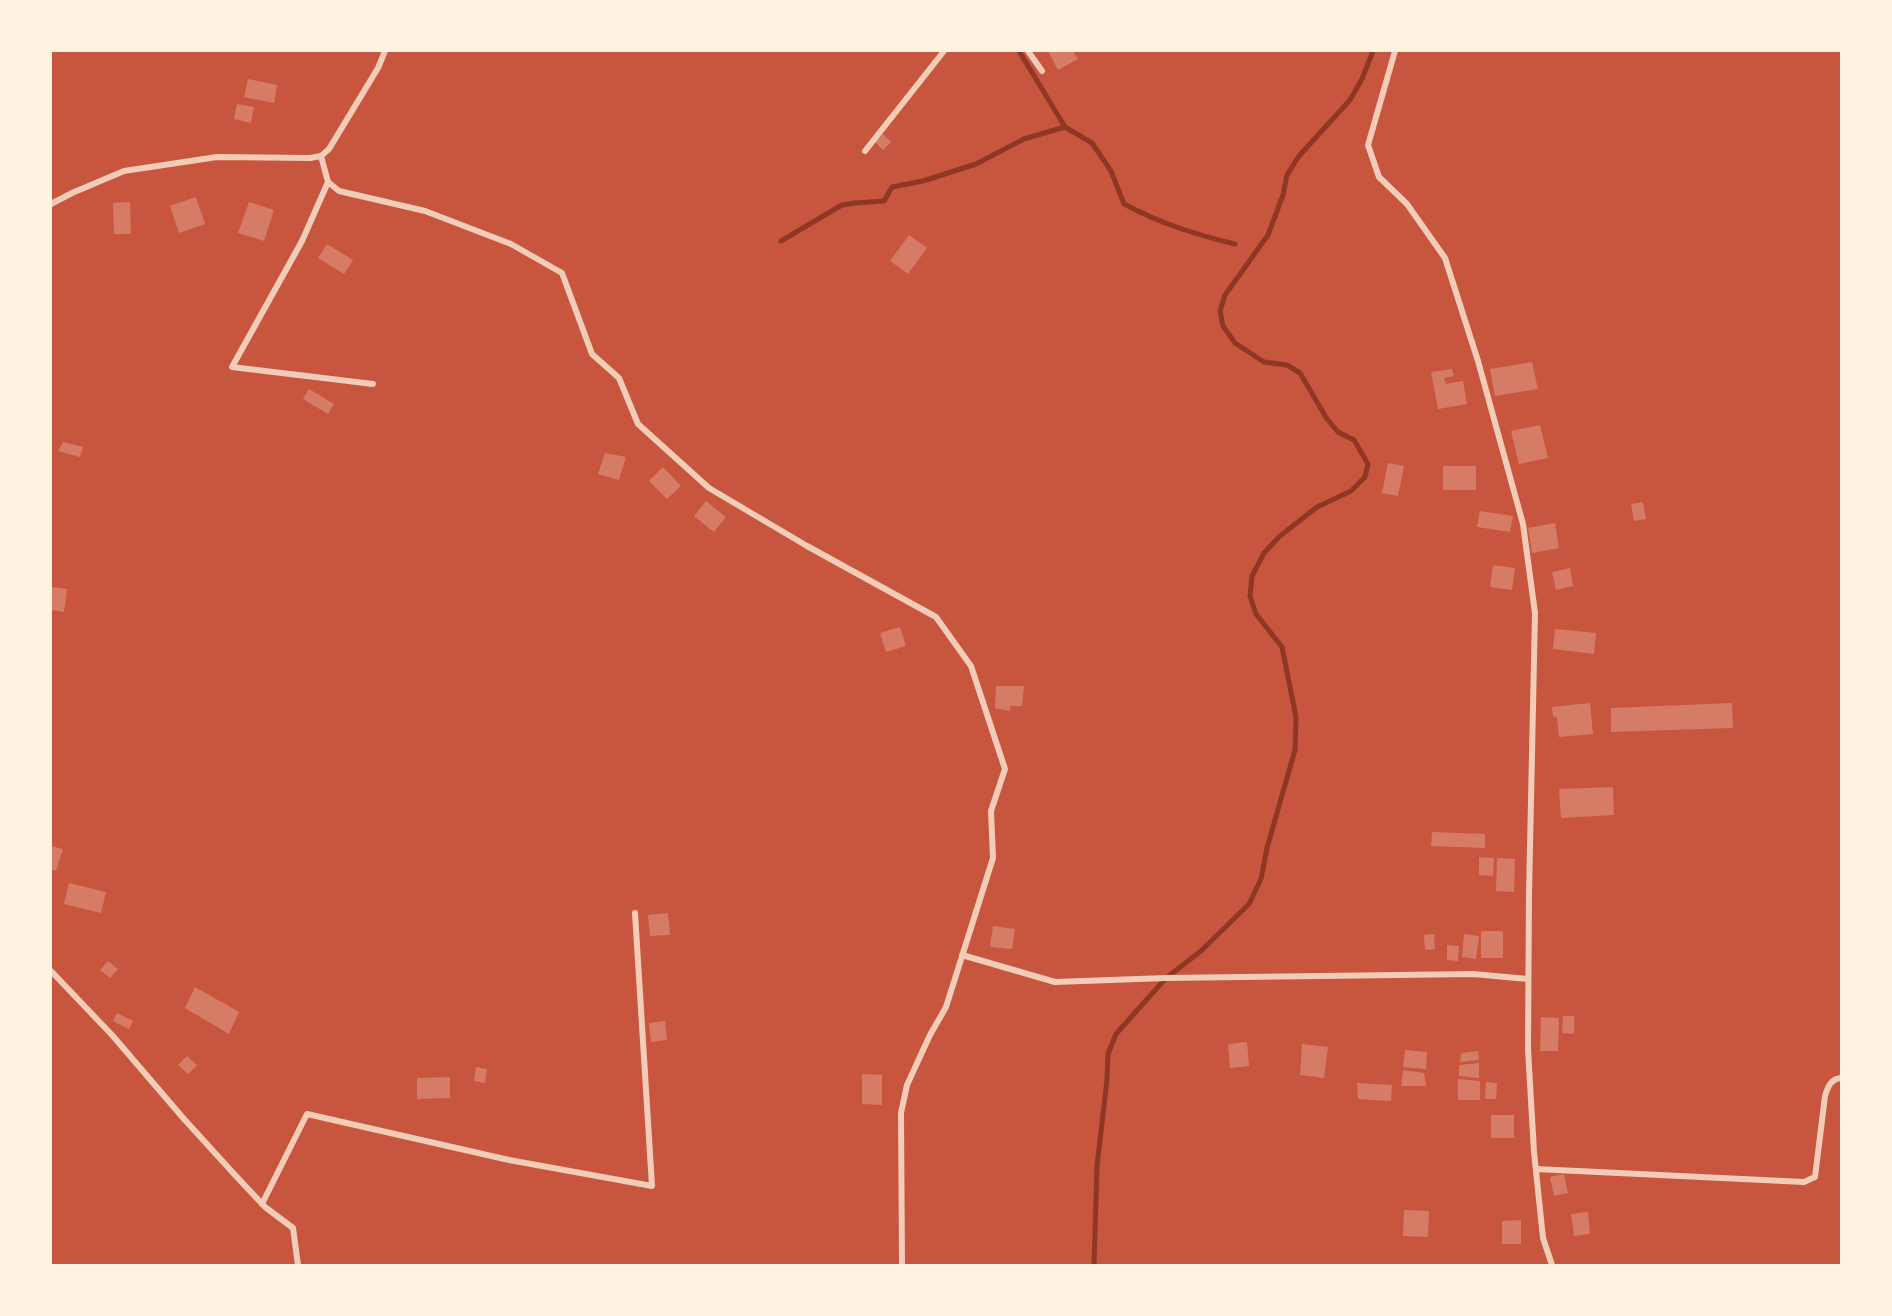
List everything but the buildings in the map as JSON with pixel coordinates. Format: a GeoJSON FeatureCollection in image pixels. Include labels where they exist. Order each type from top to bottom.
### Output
{"type":"FeatureCollection","features":[{"type":"Feature","properties":{"kind":"street"},"geometry":{"type":"LineString","coordinates":[[51,204],[124,171],[217,157],[310,158],[321,156],[329,149],[378,68],[385,51]]}},
{"type":"Feature","properties":{"kind":"street"},"geometry":{"type":"LineString","coordinates":[[865,151],[944,51]]}},
{"type":"Feature","properties":{"kind":"street"},"geometry":{"type":"LineString","coordinates":[[1028,51],[1042,71]]}},
{"type":"Feature","properties":{"kind":"street"},"geometry":{"type":"LineString","coordinates":[[1395,51],[1368,145],[1379,177],[1407,204],[1445,258],[1478,362],[1523,524],[1535,613],[1528,1049],[1543,1238],[1552,1265]]}},
{"type":"Feature","properties":{"kind":"street"},"geometry":{"type":"LineString","coordinates":[[321,156],[328,182],[339,192],[425,211],[511,244],[562,273],[592,354],[619,378],[638,424],[709,488],[807,546],[936,617],[971,666],[1005,769],[992,811],[993,858],[946,1007],[907,1085],[901,1113],[902,1265]]}},
{"type":"Feature","properties":{"kind":"street"},"geometry":{"type":"LineString","coordinates":[[328,182],[302,241],[232,367],[373,384]]}},
{"type":"Feature","properties":{"kind":"street"},"geometry":{"type":"LineString","coordinates":[[262,1204],[308,1114],[508,1160],[652,1186],[636,913]]}},
{"type":"Feature","properties":{"kind":"street"},"geometry":{"type":"LineString","coordinates":[[962,955],[1055,982],[1473,974],[1528,979]]}},
{"type":"Feature","properties":{"kind":"street"},"geometry":{"type":"LineString","coordinates":[[51,971],[112,1035],[184,1119],[262,1204],[293,1228],[298,1265]]}},
{"type":"Feature","properties":{"kind":"street"},"geometry":{"type":"LineString","coordinates":[[1536,1169],[1804,1182],[1815,1177],[1825,1095],[1829,1084],[1841,1078]]}},
{"type":"Feature","properties":{"kind":"waterway"},"geometry":{"type":"LineString","coordinates":[[1019,51],[1065,127]]}},
{"type":"Feature","properties":{"kind":"waterway"},"geometry":{"type":"LineString","coordinates":[[1094,1265],[1097,1166],[1108,1054],[1116,1034],[1166,978],[1201,951],[1249,904],[1261,879],[1267,848],[1295,750],[1296,717],[1282,647],[1256,614],[1250,596],[1252,576],[1264,553],[1280,536],[1317,507],[1351,491],[1365,477],[1368,464],[1354,440],[1338,432],[1327,419],[1300,373],[1287,365],[1264,362],[1235,343],[1223,326],[1220,311],[1225,295],[1268,235],[1283,195],[1287,175],[1299,156],[1350,100],[1362,79],[1373,51]]}},
{"type":"Feature","properties":{"kind":"waterway"},"geometry":{"type":"LineString","coordinates":[[781,241],[842,205],[884,201],[892,187],[923,181],[976,164],[1024,139],[1065,127],[1092,143],[1111,171],[1124,204],[1178,228],[1235,244]]}}]}
